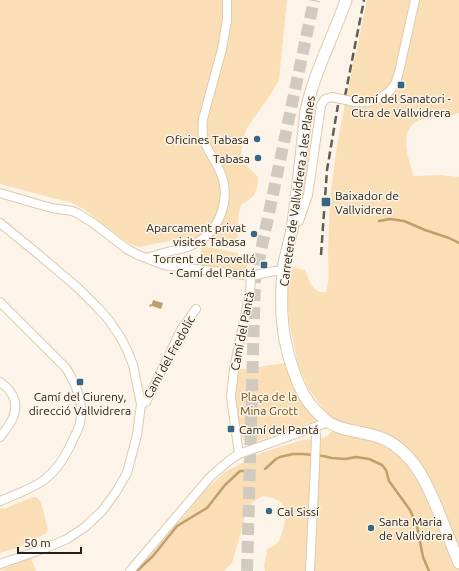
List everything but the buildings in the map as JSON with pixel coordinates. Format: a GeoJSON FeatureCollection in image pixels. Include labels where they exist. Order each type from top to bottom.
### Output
{"type":"FeatureCollection","features":[{"type":"Feature","properties":{"kind":"main road","name":"Carretera de Vallvidrera a les Planes"},"geometry":{"type":"LineString","coordinates":[[346,0],[318,69],[308,99],[293,224],[283,270],[282,314],[286,348],[298,383],[303,394],[314,410],[329,422],[341,427],[374,435],[394,444],[419,470],[427,483],[459,563]]}},
{"type":"Feature","properties":{"kind":"street"},"geometry":{"type":"LineString","coordinates":[[146,258],[189,247],[201,241],[215,225],[224,207],[225,188],[223,177],[205,146],[202,137],[202,129],[203,119],[225,36],[227,0]]}},
{"type":"Feature","properties":{"kind":"street"},"geometry":{"type":"LineString","coordinates":[[293,224],[299,221],[308,195],[321,105],[325,99],[332,97],[363,103],[374,100],[388,92],[394,84],[400,66],[415,0]]}},
{"type":"Feature","properties":{"kind":"street"},"geometry":{"type":"LineString","coordinates":[[0,193],[41,205],[77,213],[93,223],[127,250],[164,265],[251,276],[283,270]]}},
{"type":"Feature","properties":{"kind":"street"},"geometry":{"type":"LineString","coordinates":[[0,223],[77,287],[108,319],[121,338],[128,352],[133,365],[141,404],[138,435],[127,473],[116,492],[102,511],[85,527],[67,539],[0,564]]}},
{"type":"Feature","properties":{"kind":"street","name":"Camí del Pantà"},"geometry":{"type":"LineString","coordinates":[[239,454],[232,397],[234,369],[250,292],[251,276]]}},
{"type":"Feature","properties":{"kind":"street"},"geometry":{"type":"LineString","coordinates":[[0,302],[66,368],[77,389],[81,416],[79,425],[66,456],[56,469],[37,485],[0,501]]}},
{"type":"Feature","properties":{"kind":"street","name":"Camí del Fredolic"},"geometry":{"type":"LineString","coordinates":[[141,404],[146,402],[182,330],[196,310]]}},
{"type":"Feature","properties":{"kind":"street"},"geometry":{"type":"LineString","coordinates":[[0,382],[12,394],[16,409],[10,424],[0,437]]}},
{"type":"Feature","properties":{"kind":"street"},"geometry":{"type":"LineString","coordinates":[[130,571],[210,477],[231,459],[254,448],[329,422]]}},
{"type":"Feature","properties":{"kind":"street"},"geometry":{"type":"LineString","coordinates":[[310,571],[315,466],[315,428]]}},
{"type":"Feature","properties":{"kind":"green space"},"geometry":{"type":"Polygon","coordinates":[[[0,0],[287,0],[279,80],[247,128],[242,142],[241,156],[243,162],[258,177],[258,183],[255,194],[240,208],[237,241],[232,246],[190,237],[139,247],[132,245],[121,238],[85,210],[72,203],[0,184],[0,0]]]}},
{"type":"Feature","properties":{"kind":"green space"},"geometry":{"type":"Polygon","coordinates":[[[367,0],[459,0],[459,113],[419,120],[413,124],[409,130],[406,145],[409,162],[414,176],[441,175],[459,177],[459,571],[265,571],[264,565],[267,553],[266,550],[279,541],[284,527],[285,513],[284,506],[279,501],[263,496],[254,501],[247,509],[232,563],[224,571],[133,571],[185,515],[203,492],[225,472],[263,452],[303,440],[323,438],[332,431],[324,410],[308,388],[298,364],[289,321],[287,287],[293,267],[305,270],[312,286],[318,291],[326,292],[328,277],[330,200],[335,160],[367,0]]]}},
{"type":"Feature","properties":{"kind":"green space"},"geometry":{"type":"Polygon","coordinates":[[[202,246],[238,253],[237,259],[248,261],[246,271],[227,268],[226,270],[198,265],[202,246]]]}},
{"type":"Feature","properties":{"kind":"green space","name":"Plaça de la Mina Grott"},"geometry":{"type":"Polygon","coordinates":[[[285,363],[299,392],[316,421],[248,444],[236,429],[237,370],[285,363]]]}},
{"type":"Feature","properties":{"kind":"green space"},"geometry":{"type":"Polygon","coordinates":[[[33,497],[38,498],[42,505],[48,529],[47,533],[17,548],[0,553],[0,509],[33,497]]]}},
{"type":"Feature","properties":{"kind":"green space"},"geometry":{"type":"Polygon","coordinates":[[[31,558],[36,571],[0,571],[0,570],[31,558]]]}},
{"type":"Feature","properties":{"kind":"shaded area"},"geometry":{"type":"Polygon","coordinates":[[[153,300],[163,303],[161,309],[152,306],[150,307],[149,305],[152,304],[153,300]]]}},
{"type":"Feature","properties":{"kind":"waterway"},"geometry":{"type":"LineString","coordinates":[[379,221],[390,219],[404,221],[459,243]]}},
{"type":"Feature","properties":{"kind":"waterway"},"geometry":{"type":"LineString","coordinates":[[265,469],[276,459],[293,454],[345,459],[356,457],[369,459],[382,465],[386,470],[389,481],[410,510],[417,526],[423,557],[429,571]]}},
{"type":"Feature","properties":{"kind":"waterway"},"geometry":{"type":"LineString","coordinates":[[137,571],[153,556],[177,526],[207,508],[225,485],[240,471],[244,471]]}},
{"type":"Feature","properties":{"kind":"tunnel"},"geometry":{"type":"LineString","coordinates":[[247,571],[255,279],[314,0]]}},
{"type":"Feature","properties":{"kind":"railway"},"geometry":{"type":"LineString","coordinates":[[345,96],[364,0]]}},
{"type":"Feature","properties":{"kind":"railway"},"geometry":{"type":"LineString","coordinates":[[321,255],[327,170],[338,105]]}},
{"type":"Feature","properties":{"kind":"place","name":"Camí del Sanatori - Ctra de Vallvidrera"},"geometry":{"type":"Point","coordinates":[401,85]}},
{"type":"Feature","properties":{"kind":"place","name":"Oficines Tabasa"},"geometry":{"type":"Point","coordinates":[257,139]}},
{"type":"Feature","properties":{"kind":"place","name":"Tabasa"},"geometry":{"type":"Point","coordinates":[258,158]}},
{"type":"Feature","properties":{"kind":"place","name":"Baixador de Vallvidrera"},"geometry":{"type":"Point","coordinates":[326,202]}},
{"type":"Feature","properties":{"kind":"place","name":"Aparcament privat visites Tabasa"},"geometry":{"type":"Point","coordinates":[254,234]}},
{"type":"Feature","properties":{"kind":"place","name":"Torrent del Rovelló - Camí del Pantá"},"geometry":{"type":"Point","coordinates":[264,265]}},
{"type":"Feature","properties":{"kind":"place","name":"Camí del Ciureny, direcció Vallvidrera"},"geometry":{"type":"Point","coordinates":[80,382]}},
{"type":"Feature","properties":{"kind":"place","name":"Camí del Pantá"},"geometry":{"type":"Point","coordinates":[231,429]}},
{"type":"Feature","properties":{"kind":"place","name":"Cal Sissí"},"geometry":{"type":"Point","coordinates":[269,511]}},
{"type":"Feature","properties":{"kind":"place","name":"Santa Maria de Vallvidrera"},"geometry":{"type":"Point","coordinates":[371,528]}}]}
